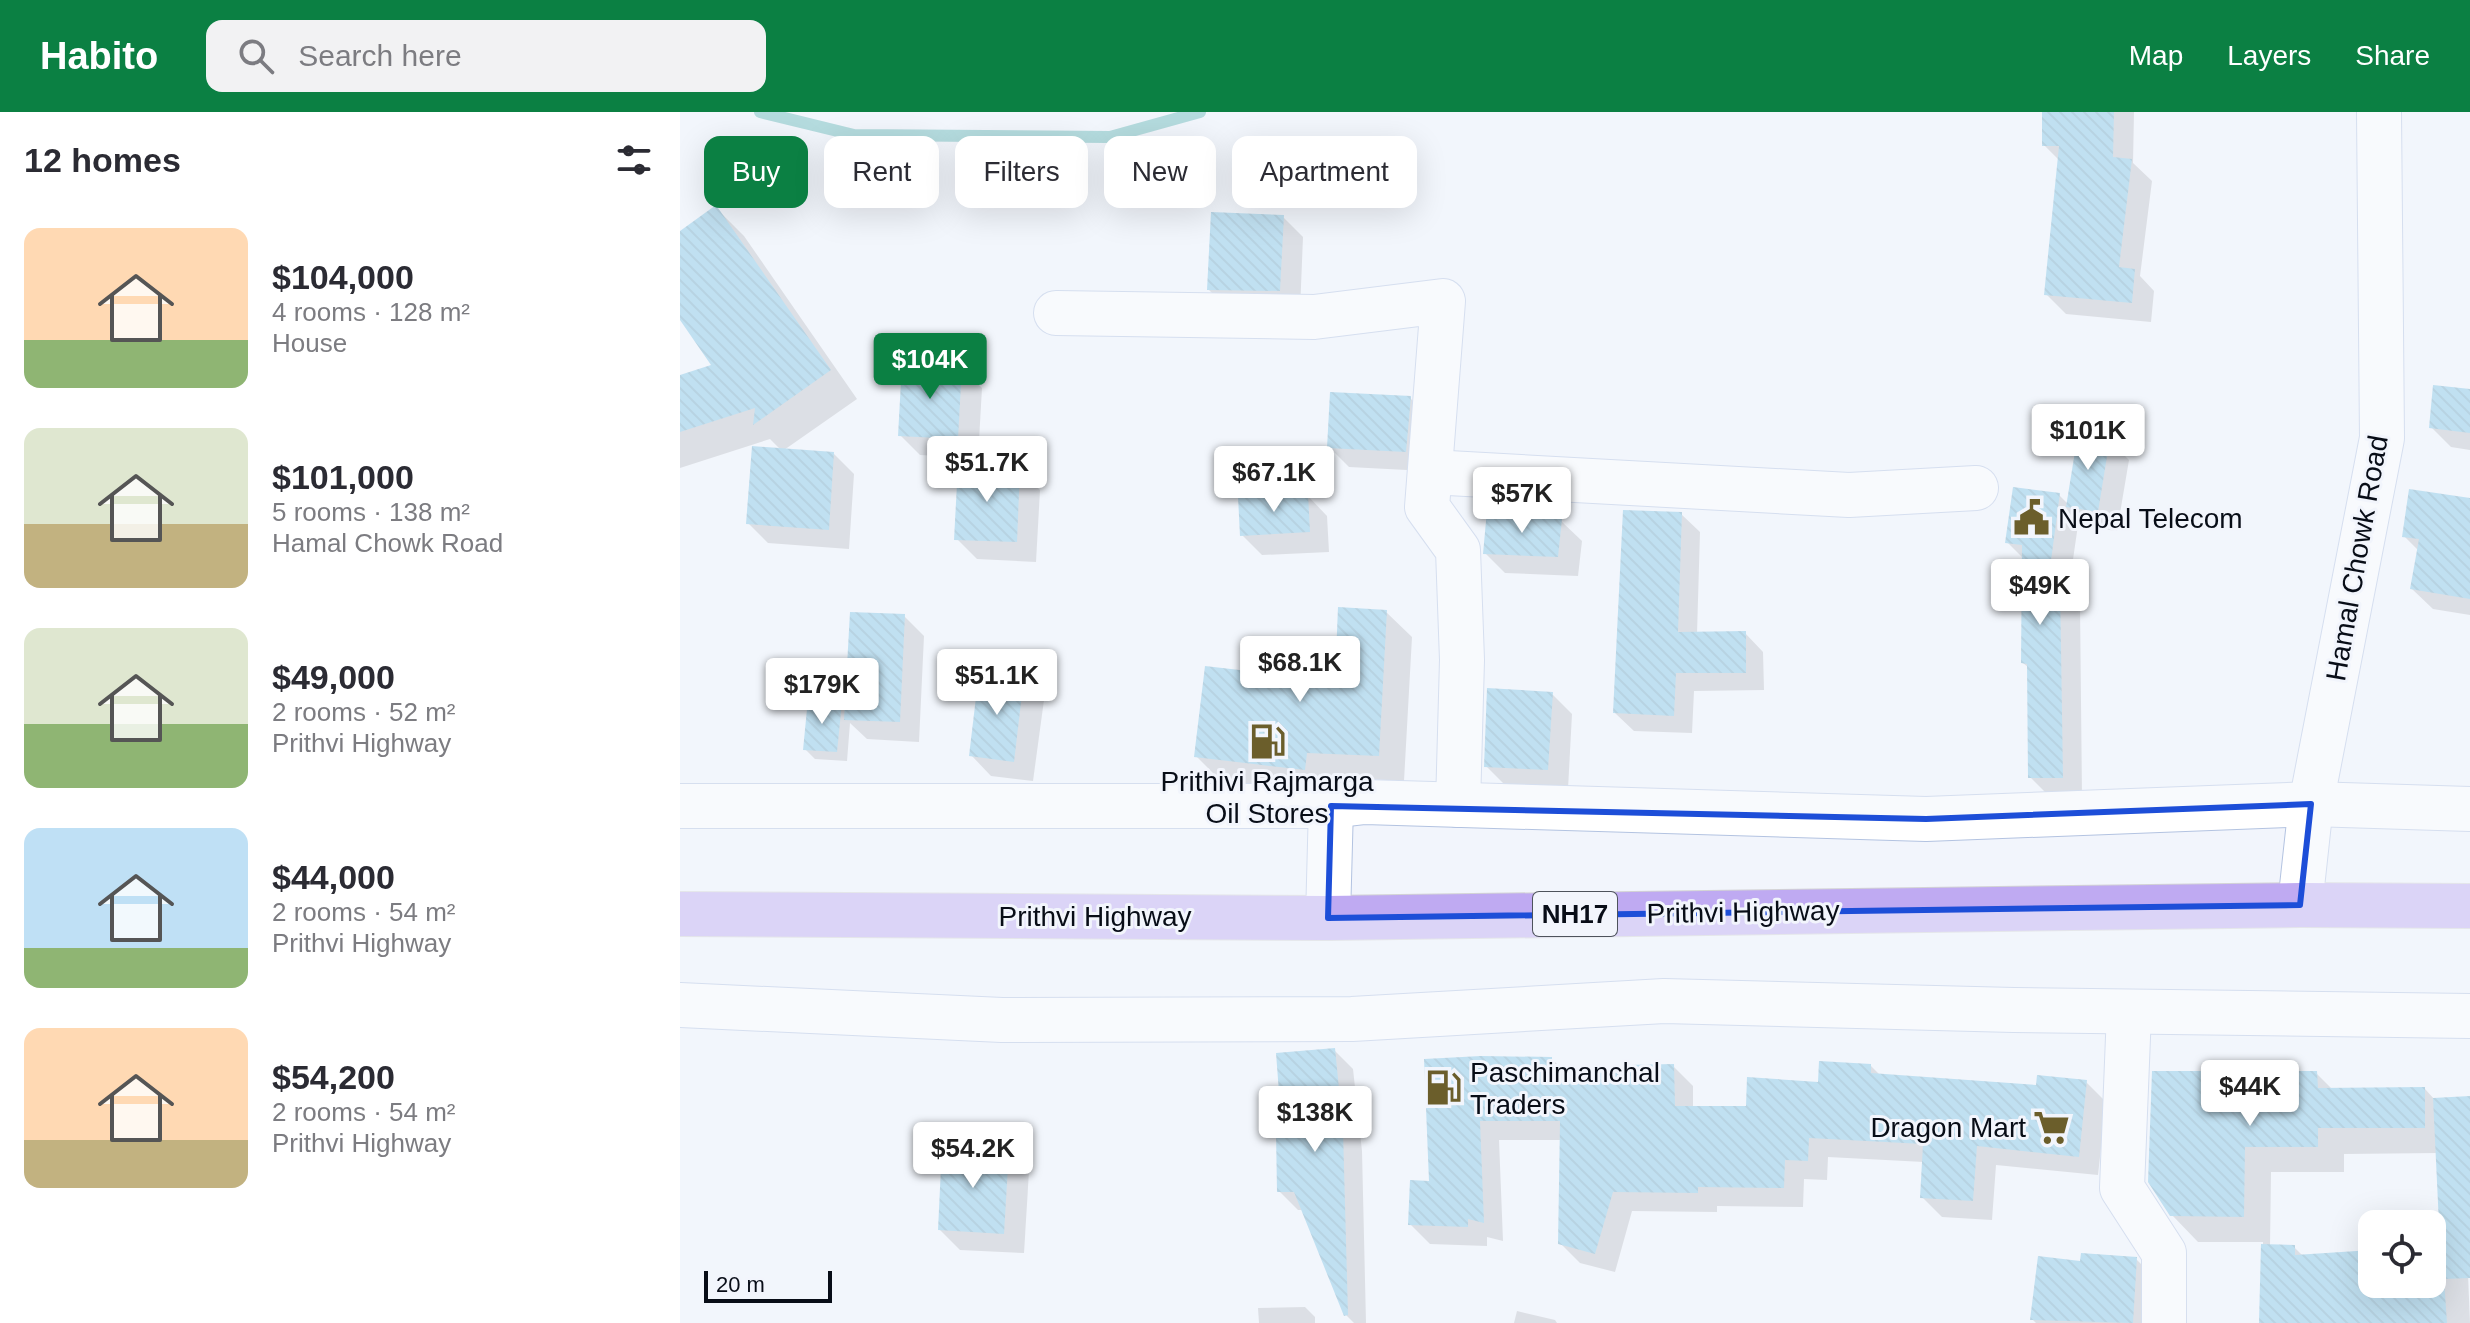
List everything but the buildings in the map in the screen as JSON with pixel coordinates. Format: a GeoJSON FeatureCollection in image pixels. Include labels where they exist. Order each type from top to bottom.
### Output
{"type":"FeatureCollection","features":[{"type":"Feature","properties":{"kind":"highway","name":"Prithvi Highway"},"geometry":{"type":"LineString","coordinates":[[680,914],[1328,918],[2300,905],[2470,906]]}},
{"type":"Feature","properties":{"kind":"street","name":"Hamal Chowk Road"},"geometry":{"type":"LineString","coordinates":[[2300,905],[2311,804],[2382,438],[2379,112]]}},
{"type":"Feature","properties":{"kind":"street"},"geometry":{"type":"LineString","coordinates":[[1056,313],[1314,317],[1443,301],[1427,507],[1458,550],[1462,660],[1458,805]]}},
{"type":"Feature","properties":{"kind":"street"},"geometry":{"type":"LineString","coordinates":[[1430,472],[1849,495],[1976,488]]}},
{"type":"Feature","properties":{"kind":"street"},"geometry":{"type":"LineString","coordinates":[[680,806],[1331,806],[1365,802],[1926,819],[2311,804],[2470,809]]}},
{"type":"Feature","properties":{"kind":"street"},"geometry":{"type":"LineString","coordinates":[[1328,918],[1331,806]]}},
{"type":"Feature","properties":{"kind":"street"},"geometry":{"type":"LineString","coordinates":[[680,1005],[1002,1020],[1352,1019],[1664,1001],[2470,1016]]}},
{"type":"Feature","properties":{"kind":"street"},"geometry":{"type":"LineString","coordinates":[[2129,1012],[2122,1188],[2164,1253],[2164,1323]]}},
{"type":"Feature","properties":{"kind":"highlighted area"},"geometry":{"type":"Polygon","coordinates":[[[2311,804],[2300,905],[1328,918],[1331,806],[1926,819],[2311,804]]]}},
{"type":"Feature","properties":{"kind":"waterway"},"geometry":{"type":"LineString","coordinates":[[760,112],[854,135],[1110,137],[1200,112]]}},
{"type":"Feature","properties":{"kind":"place","name":"Nepal Telecom"},"geometry":{"type":"Point","coordinates":[2032,518]}},
{"type":"Feature","properties":{"kind":"place","name":"Prithivi Rajmarga Oil Stores"},"geometry":{"type":"Point","coordinates":[1267,741]}},
{"type":"Feature","properties":{"kind":"place","name":"Paschimanchal Traders"},"geometry":{"type":"Point","coordinates":[1444,1088]}},
{"type":"Feature","properties":{"kind":"place","name":"Dragon Mart"},"geometry":{"type":"Point","coordinates":[2052,1127]}}]}
